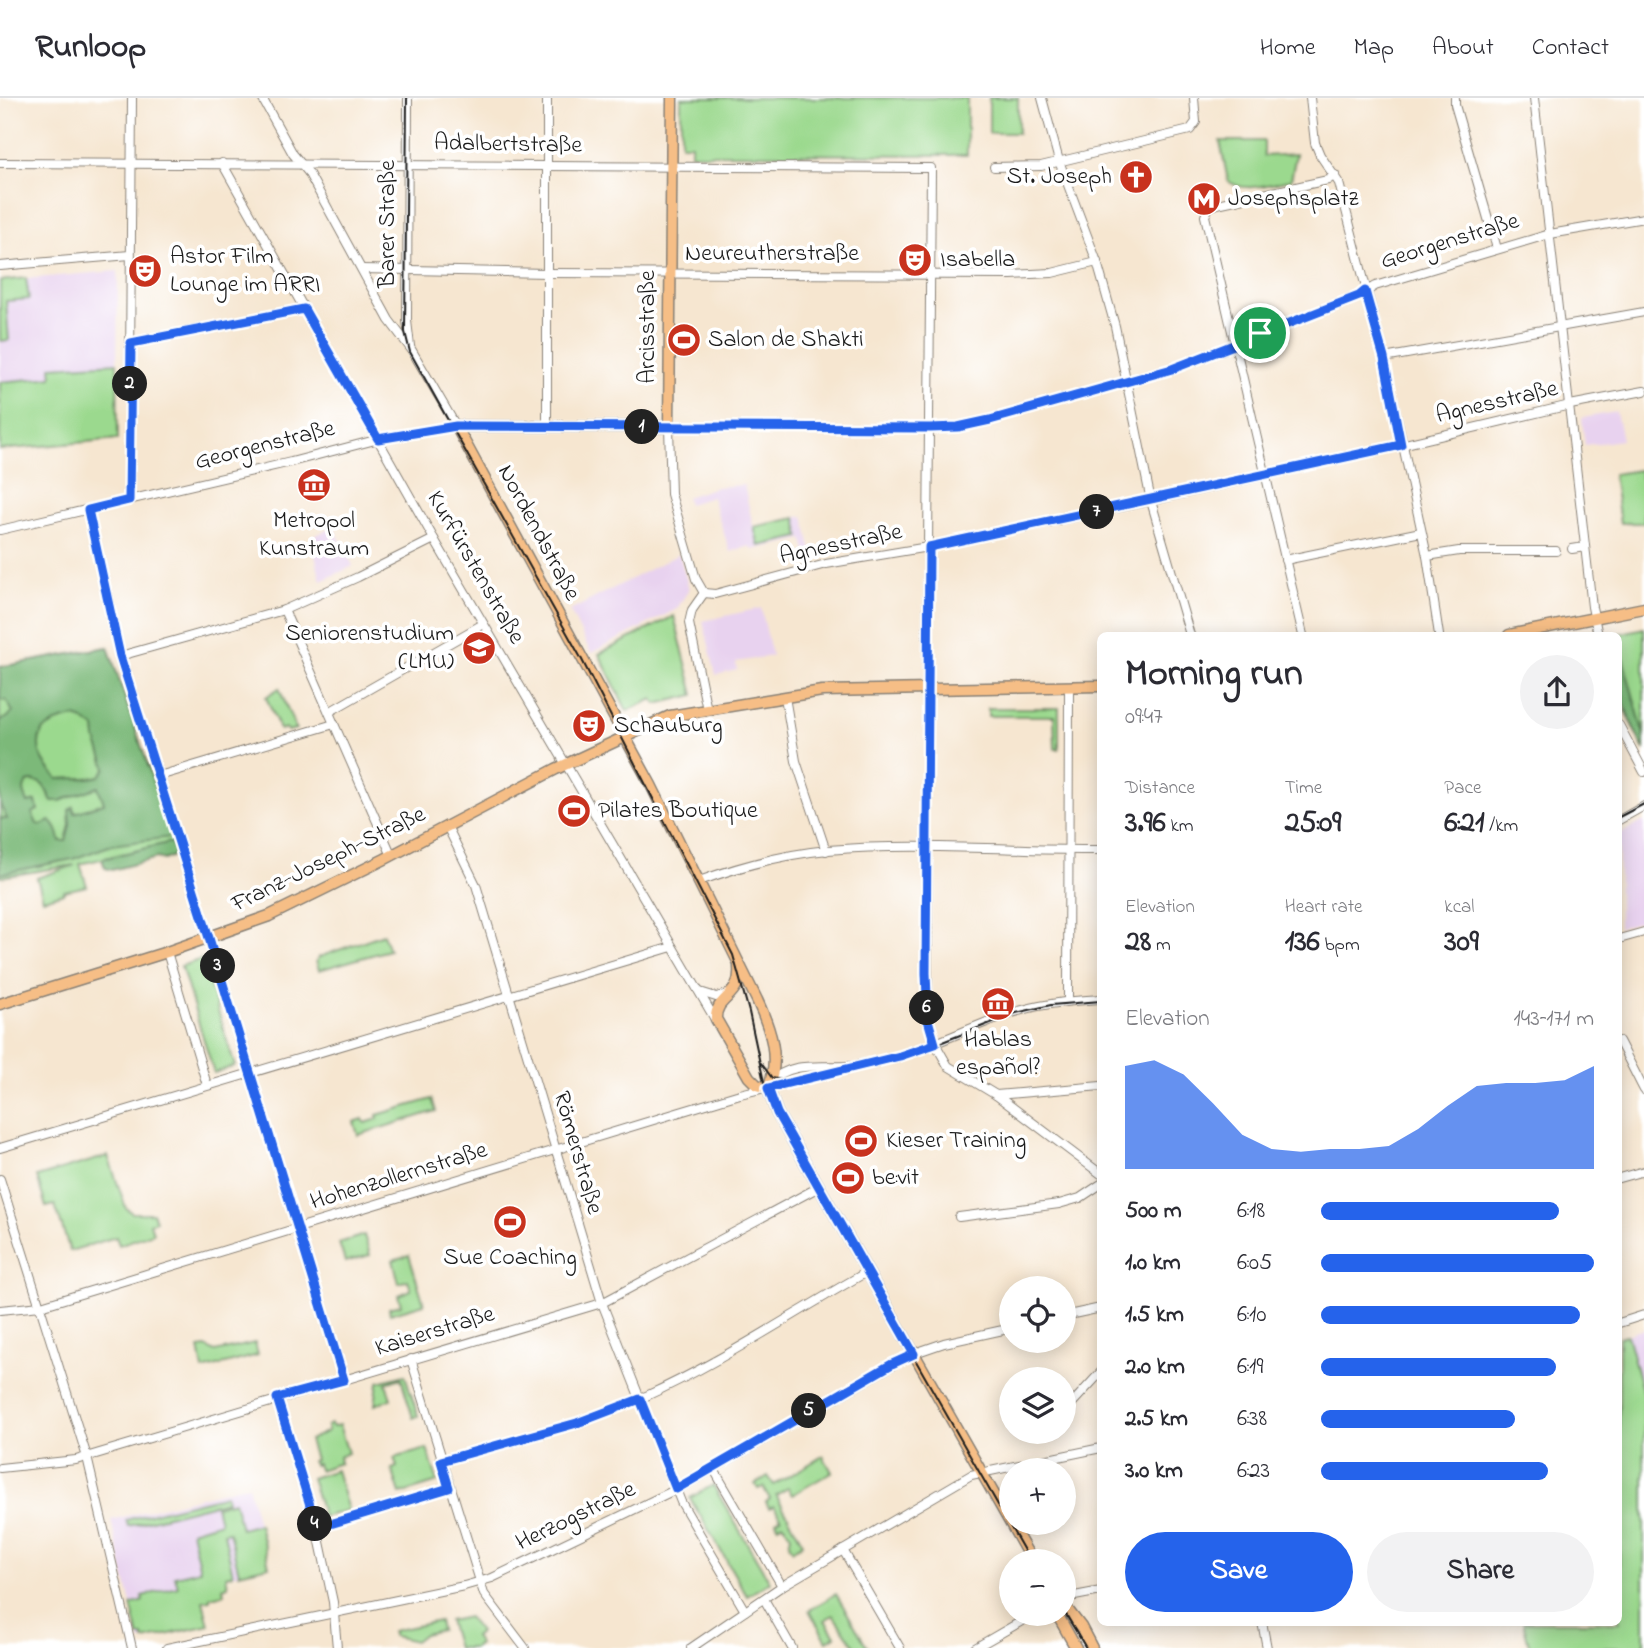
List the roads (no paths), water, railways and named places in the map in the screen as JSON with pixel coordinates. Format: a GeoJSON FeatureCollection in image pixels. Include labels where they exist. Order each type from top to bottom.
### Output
{"type":"FeatureCollection","features":[{"type":"Feature","properties":{"kind":"main road","name":"Arcisstraße"},"geometry":{"type":"LineString","coordinates":[[668,427],[672,98]]}},
{"type":"Feature","properties":{"kind":"main road","name":"Georgenstraße"},"geometry":{"type":"LineString","coordinates":[[456,426],[668,427]]}},
{"type":"Feature","properties":{"kind":"main road","name":"Nordendstraße"},"geometry":{"type":"LineString","coordinates":[[456,426],[624,736],[699,881],[757,1000],[769,1029],[775,1063]]}},
{"type":"Feature","properties":{"kind":"main road"},"geometry":{"type":"LineString","coordinates":[[1526,632],[1644,608]]}},
{"type":"Feature","properties":{"kind":"main road","name":"Franz-Joseph-Straße"},"geometry":{"type":"LineString","coordinates":[[0,1004],[209,938],[293,905],[565,764],[663,719],[822,691],[1097,686]]}},
{"type":"Feature","properties":{"kind":"main road"},"geometry":{"type":"LineString","coordinates":[[738,961],[740,979],[717,1009],[715,1017],[749,1077],[757,1085],[768,1088]]}},
{"type":"Feature","properties":{"kind":"main road"},"geometry":{"type":"LineString","coordinates":[[733,991],[744,991],[757,1000]]}},
{"type":"Feature","properties":{"kind":"main road"},"geometry":{"type":"LineString","coordinates":[[775,1063],[768,1088],[776,1111],[1025,1549]]}},
{"type":"Feature","properties":{"kind":"main road"},"geometry":{"type":"LineString","coordinates":[[1076,1621],[1092,1648]]}},
{"type":"Feature","properties":{"kind":"main road"},"geometry":{"type":"LineString","coordinates":[[1064,1626],[1076,1648]]}},
{"type":"Feature","properties":{"kind":"street"},"geometry":{"type":"LineString","coordinates":[[129,500],[132,98]]}},
{"type":"Feature","properties":{"kind":"street","name":"Nordendstraße"},"geometry":{"type":"LineString","coordinates":[[262,98],[293,154],[308,172],[389,320],[411,349],[456,426]]}},
{"type":"Feature","properties":{"kind":"street","name":"Barer Straße"},"geometry":{"type":"LineString","coordinates":[[408,98],[407,332],[411,349]]}},
{"type":"Feature","properties":{"kind":"street"},"geometry":{"type":"LineString","coordinates":[[547,98],[547,427]]}},
{"type":"Feature","properties":{"kind":"street"},"geometry":{"type":"LineString","coordinates":[[1042,98],[1059,161],[1097,262],[1128,382],[1151,500],[1189,632]]}},
{"type":"Feature","properties":{"kind":"street"},"geometry":{"type":"LineString","coordinates":[[994,167],[1034,167],[1193,128],[1196,122],[1194,98]]}},
{"type":"Feature","properties":{"kind":"street"},"geometry":{"type":"LineString","coordinates":[[1310,98],[1315,143],[1339,183],[1384,358],[1427,556],[1439,632]]}},
{"type":"Feature","properties":{"kind":"street"},"geometry":{"type":"LineString","coordinates":[[1455,98],[1489,222]]}},
{"type":"Feature","properties":{"kind":"street"},"geometry":{"type":"LineString","coordinates":[[1534,98],[1585,547],[1597,632]]}},
{"type":"Feature","properties":{"kind":"street","name":"Adalbertstraße"},"geometry":{"type":"LineString","coordinates":[[0,163],[931,168],[931,274]]}},
{"type":"Feature","properties":{"kind":"street","name":"Kurfürstenstraße"},"geometry":{"type":"LineString","coordinates":[[222,163],[434,539],[717,1024]]}},
{"type":"Feature","properties":{"kind":"street"},"geometry":{"type":"LineString","coordinates":[[1302,632],[1205,216],[1209,207],[1217,204],[1328,180],[1335,175]]}},
{"type":"Feature","properties":{"kind":"street","name":"Georgenstraße"},"geometry":{"type":"LineString","coordinates":[[668,427],[958,427],[1172,369],[1235,342],[1359,296],[1365,291],[1497,249],[1549,234],[1644,218]]}},
{"type":"Feature","properties":{"kind":"street"},"geometry":{"type":"LineString","coordinates":[[1494,238],[1497,249]]}},
{"type":"Feature","properties":{"kind":"street"},"geometry":{"type":"LineString","coordinates":[[0,266],[130,255]]}},
{"type":"Feature","properties":{"kind":"street","name":"Neureutherstraße"},"geometry":{"type":"LineString","coordinates":[[362,269],[547,273],[1043,274],[1097,262]]}},
{"type":"Feature","properties":{"kind":"street"},"geometry":{"type":"LineString","coordinates":[[931,274],[928,1020],[935,1044],[948,1066],[996,1095],[1097,1171]]}},
{"type":"Feature","properties":{"kind":"street"},"geometry":{"type":"LineString","coordinates":[[131,343],[304,309]]}},
{"type":"Feature","properties":{"kind":"street"},"geometry":{"type":"LineString","coordinates":[[1384,358],[1644,313]]}},
{"type":"Feature","properties":{"kind":"street","name":"Agnesstraße"},"geometry":{"type":"LineString","coordinates":[[704,593],[715,594],[827,564],[929,547],[1151,500],[1570,405],[1644,391]]}},
{"type":"Feature","properties":{"kind":"street","name":"Georgenstraße"},"geometry":{"type":"LineString","coordinates":[[0,530],[291,463],[378,439],[456,426]]}},
{"type":"Feature","properties":{"kind":"street","name":"Arcisstraße"},"geometry":{"type":"LineString","coordinates":[[668,427],[671,494],[696,579],[704,593]]}},
{"type":"Feature","properties":{"kind":"street"},"geometry":{"type":"LineString","coordinates":[[88,510],[120,656],[344,1380]]}},
{"type":"Feature","properties":{"kind":"street"},"geometry":{"type":"LineString","coordinates":[[1285,560],[1421,532]]}},
{"type":"Feature","properties":{"kind":"street"},"geometry":{"type":"LineString","coordinates":[[120,656],[284,610],[358,578],[434,539]]}},
{"type":"Feature","properties":{"kind":"street"},"geometry":{"type":"LineString","coordinates":[[1572,549],[1585,547]]}},
{"type":"Feature","properties":{"kind":"street"},"geometry":{"type":"LineString","coordinates":[[1427,556],[1460,551],[1556,551]]}},
{"type":"Feature","properties":{"kind":"street"},"geometry":{"type":"LineString","coordinates":[[704,593],[692,610],[689,623],[708,710]]}},
{"type":"Feature","properties":{"kind":"street"},"geometry":{"type":"LineString","coordinates":[[284,610],[391,856]]}},
{"type":"Feature","properties":{"kind":"street"},"geometry":{"type":"LineString","coordinates":[[329,712],[483,624]]}},
{"type":"Feature","properties":{"kind":"street"},"geometry":{"type":"LineString","coordinates":[[1068,1001],[1069,687]]}},
{"type":"Feature","properties":{"kind":"street"},"geometry":{"type":"LineString","coordinates":[[785,696],[796,761],[826,850]]}},
{"type":"Feature","properties":{"kind":"street"},"geometry":{"type":"LineString","coordinates":[[159,776],[334,724]]}},
{"type":"Feature","properties":{"kind":"street"},"geometry":{"type":"LineString","coordinates":[[1622,731],[1644,772]]}},
{"type":"Feature","properties":{"kind":"street"},"geometry":{"type":"LineString","coordinates":[[1622,818],[1644,806]]}},
{"type":"Feature","properties":{"kind":"street","name":"Römerstraße"},"geometry":{"type":"LineString","coordinates":[[447,826],[472,874],[602,1303],[676,1489],[745,1611]]}},
{"type":"Feature","properties":{"kind":"street"},"geometry":{"type":"LineString","coordinates":[[699,881],[757,862],[826,850],[927,847],[1097,850]]}},
{"type":"Feature","properties":{"kind":"street"},"geometry":{"type":"LineString","coordinates":[[1622,938],[1644,932]]}},
{"type":"Feature","properties":{"kind":"street"},"geometry":{"type":"LineString","coordinates":[[0,1147],[672,947]]}},
{"type":"Feature","properties":{"kind":"street"},"geometry":{"type":"LineString","coordinates":[[167,952],[207,1085]]}},
{"type":"Feature","properties":{"kind":"street"},"geometry":{"type":"LineString","coordinates":[[698,990],[703,995],[712,997],[733,991]]}},
{"type":"Feature","properties":{"kind":"street","name":"Hohenzollernstraße"},"geometry":{"type":"LineString","coordinates":[[0,1310],[41,1306],[556,1149],[768,1088],[900,1056],[1015,1011],[1068,1001],[1097,999]]}},
{"type":"Feature","properties":{"kind":"street"},"geometry":{"type":"LineString","coordinates":[[1622,1047],[1644,1090]]}},
{"type":"Feature","properties":{"kind":"street"},"geometry":{"type":"LineString","coordinates":[[775,1063],[790,1070]]}},
{"type":"Feature","properties":{"kind":"street","name":"Hohenzollernstraße"},"geometry":{"type":"LineString","coordinates":[[768,1088],[778,1075],[790,1070],[868,1063]]}},
{"type":"Feature","properties":{"kind":"street"},"geometry":{"type":"LineString","coordinates":[[996,1095],[1097,1086]]}},
{"type":"Feature","properties":{"kind":"street"},"geometry":{"type":"LineString","coordinates":[[1622,1177],[1644,1171]]}},
{"type":"Feature","properties":{"kind":"street"},"geometry":{"type":"LineString","coordinates":[[0,1179],[87,1457],[132,1648]]}},
{"type":"Feature","properties":{"kind":"street","name":"Kaiserstraße"},"geometry":{"type":"LineString","coordinates":[[0,1468],[87,1457],[602,1303],[819,1187]]}},
{"type":"Feature","properties":{"kind":"street"},"geometry":{"type":"LineString","coordinates":[[959,1217],[1059,1204],[1080,1198],[1097,1187]]}},
{"type":"Feature","properties":{"kind":"street"},"geometry":{"type":"LineString","coordinates":[[441,1461],[577,1423],[640,1399],[700,1368],[867,1272]]}},
{"type":"Feature","properties":{"kind":"street"},"geometry":{"type":"LineString","coordinates":[[1076,1313],[1097,1309]]}},
{"type":"Feature","properties":{"kind":"street"},"geometry":{"type":"LineString","coordinates":[[1622,1322],[1644,1315]]}},
{"type":"Feature","properties":{"kind":"street","name":"Herzogstraße"},"geometry":{"type":"LineString","coordinates":[[167,1648],[481,1582],[676,1489],[914,1354],[944,1343],[999,1331]]}},
{"type":"Feature","properties":{"kind":"street"},"geometry":{"type":"LineString","coordinates":[[411,1359],[449,1488],[481,1582],[490,1603],[525,1648]]}},
{"type":"Feature","properties":{"kind":"street"},"geometry":{"type":"LineString","coordinates":[[1076,1399],[1097,1375]]}},
{"type":"Feature","properties":{"kind":"street"},"geometry":{"type":"LineString","coordinates":[[277,1398],[317,1528],[333,1602],[337,1648]]}},
{"type":"Feature","properties":{"kind":"street"},"geometry":{"type":"LineString","coordinates":[[691,1648],[782,1586],[971,1475],[1097,1449]]}},
{"type":"Feature","properties":{"kind":"street"},"geometry":{"type":"LineString","coordinates":[[713,1468],[782,1586]]}},
{"type":"Feature","properties":{"kind":"street"},"geometry":{"type":"LineString","coordinates":[[317,1528],[449,1488]]}},
{"type":"Feature","properties":{"kind":"street"},"geometry":{"type":"LineString","coordinates":[[843,1550],[900,1648]]}},
{"type":"Feature","properties":{"kind":"street"},"geometry":{"type":"LineString","coordinates":[[1076,1596],[1097,1592]]}},
{"type":"Feature","properties":{"kind":"street"},"geometry":{"type":"LineString","coordinates":[[764,1599],[792,1648]]}},
{"type":"Feature","properties":{"kind":"street"},"geometry":{"type":"LineString","coordinates":[[975,1648],[1013,1626]]}},
{"type":"Feature","properties":{"kind":"street"},"geometry":{"type":"LineString","coordinates":[[1263,1626],[1268,1648]]}},
{"type":"Feature","properties":{"kind":"tram line"},"geometry":{"type":"LineString","coordinates":[[407,98],[405,332],[410,352],[581,658],[733,955],[749,1012],[765,1087],[774,1112],[1023,1549]]}},
{"type":"Feature","properties":{"kind":"tram line"},"geometry":{"type":"LineString","coordinates":[[1622,815],[1644,804]]}},
{"type":"Feature","properties":{"kind":"tram line"},"geometry":{"type":"LineString","coordinates":[[761,1063],[772,1078],[791,1082],[885,1062],[1016,1013],[1051,1005],[1097,1001]]}},
{"type":"Feature","properties":{"kind":"tram line"},"geometry":{"type":"LineString","coordinates":[[1073,1626],[1086,1648]]}},
{"type":"Feature","properties":{"kind":"place","name":"St. Joseph"},"geometry":{"type":"Point","coordinates":[1136,177]}},
{"type":"Feature","properties":{"kind":"place","name":"Josephsplatz"},"geometry":{"type":"Point","coordinates":[1204,199]}},
{"type":"Feature","properties":{"kind":"place","name":"Isabella"},"geometry":{"type":"Point","coordinates":[915,260]}},
{"type":"Feature","properties":{"kind":"place","name":"Astor Film Lounge im ARRI"},"geometry":{"type":"Point","coordinates":[145,271]}},
{"type":"Feature","properties":{"kind":"place","name":"Salon de Shakti"},"geometry":{"type":"Point","coordinates":[684,340]}},
{"type":"Feature","properties":{"kind":"place","name":"Metropol Kunstraum"},"geometry":{"type":"Point","coordinates":[314,485]}},
{"type":"Feature","properties":{"kind":"place","name":"Seniorenstudium (LMU)"},"geometry":{"type":"Point","coordinates":[479,648]}},
{"type":"Feature","properties":{"kind":"place","name":"Schauburg"},"geometry":{"type":"Point","coordinates":[589,726]}},
{"type":"Feature","properties":{"kind":"place","name":"Pilates Boutique"},"geometry":{"type":"Point","coordinates":[574,811]}},
{"type":"Feature","properties":{"kind":"place","name":"Hablas español?"},"geometry":{"type":"Point","coordinates":[998,1004]}},
{"type":"Feature","properties":{"kind":"place","name":"Kieser Training"},"geometry":{"type":"Point","coordinates":[861,1141]}},
{"type":"Feature","properties":{"kind":"place","name":"be:vit"},"geometry":{"type":"Point","coordinates":[848,1178]}},
{"type":"Feature","properties":{"kind":"place","name":"Sue Coaching"},"geometry":{"type":"Point","coordinates":[510,1222]}}]}
